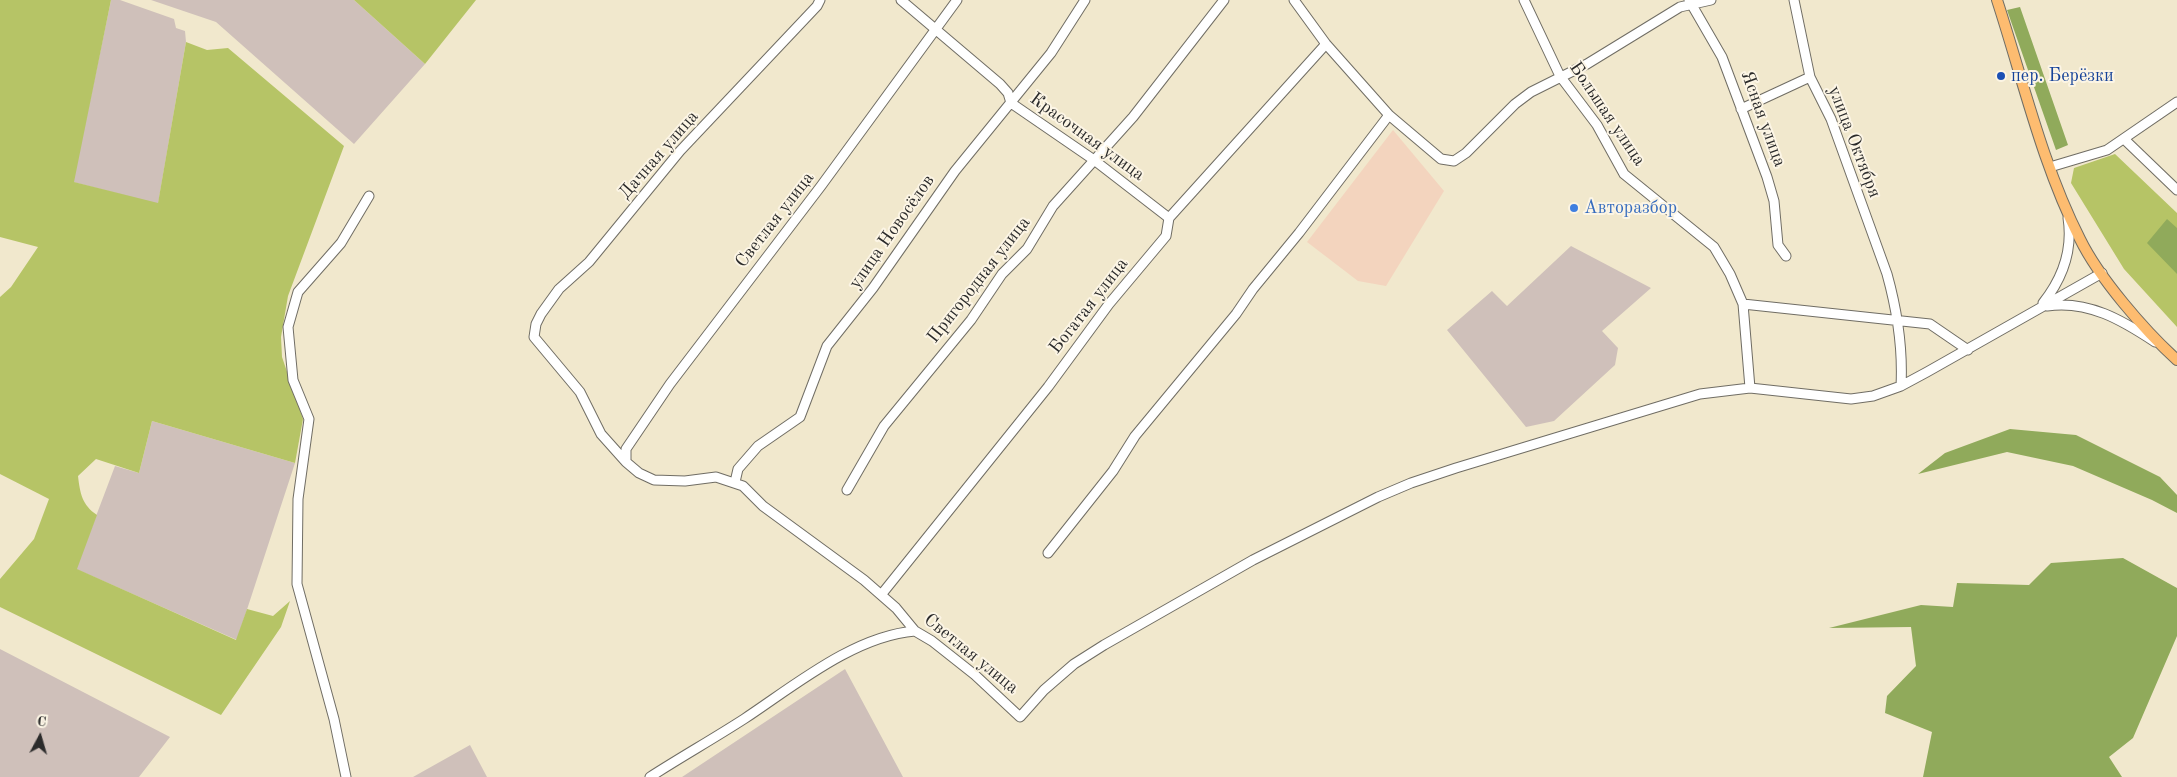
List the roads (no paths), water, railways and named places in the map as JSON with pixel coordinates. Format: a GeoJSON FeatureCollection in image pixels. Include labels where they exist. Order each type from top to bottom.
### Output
{"type":"FeatureCollection","features":[{"type":"Feature","properties":{"kind":"main road"},"geometry":{"type":"LineString","coordinates":[[1997,0],[2039,138],[2081,241],[2102,273],[2137,318],[2177,360]]}},
{"type":"Feature","properties":{"kind":"street","name":"Дачная улица"},"geometry":{"type":"LineString","coordinates":[[534,337],[536,324],[541,314],[559,289],[589,262],[680,151],[775,52],[820,0]]}},
{"type":"Feature","properties":{"kind":"street","name":"Красочная улица"},"geometry":{"type":"LineString","coordinates":[[901,0],[935,31],[1000,84],[1008,93],[1011,103],[1094,160],[1169,218]]}},
{"type":"Feature","properties":{"kind":"street","name":"Светлая улица"},"geometry":{"type":"LineString","coordinates":[[626,462],[626,449],[670,384],[822,186],[957,0]]}},
{"type":"Feature","properties":{"kind":"street","name":"улица Новосёлов"},"geometry":{"type":"LineString","coordinates":[[735,482],[738,469],[758,446],[800,417],[827,346],[873,288],[955,171],[1051,53],[1084,0]]}},
{"type":"Feature","properties":{"kind":"street","name":"Пригородная улица"},"geometry":{"type":"LineString","coordinates":[[847,490],[884,426],[971,320],[1002,274],[1027,249],[1053,206],[1133,117],[1224,0]]}},
{"type":"Feature","properties":{"kind":"street"},"geometry":{"type":"LineString","coordinates":[[1294,0],[1326,44],[1388,115],[1440,159],[1454,161],[1466,153],[1515,104],[1531,92],[1587,64],[1680,7],[1690,2],[1711,0]]}},
{"type":"Feature","properties":{"kind":"street","name":"Большая улица"},"geometry":{"type":"LineString","coordinates":[[1524,0],[1560,76],[1597,125],[1624,174],[1714,247],[1730,274],[1743,304],[1750,388]]}},
{"type":"Feature","properties":{"kind":"street","name":"улица Октября"},"geometry":{"type":"LineString","coordinates":[[1794,0],[1810,77],[1831,119],[1892,294],[1902,360],[1901,386]]}},
{"type":"Feature","properties":{"kind":"street","name":"Ясная улица"},"geometry":{"type":"LineString","coordinates":[[1690,2],[1722,57],[1768,177],[1774,201],[1778,245],[1786,256]]}},
{"type":"Feature","properties":{"kind":"street","name":"Богатая улица"},"geometry":{"type":"LineString","coordinates":[[881,595],[1048,387],[1109,304],[1166,236],[1169,218],[1326,44]]}},
{"type":"Feature","properties":{"kind":"street"},"geometry":{"type":"LineString","coordinates":[[1741,109],[1810,77]]}},
{"type":"Feature","properties":{"kind":"street"},"geometry":{"type":"LineString","coordinates":[[2050,167],[2107,150],[2177,102]]}},
{"type":"Feature","properties":{"kind":"street"},"geometry":{"type":"LineString","coordinates":[[1048,553],[1113,471],[1135,436],[1236,314],[1252,290],[1299,233],[1388,115]]}},
{"type":"Feature","properties":{"kind":"street"},"geometry":{"type":"LineString","coordinates":[[2124,140],[2177,190]]}},
{"type":"Feature","properties":{"kind":"street"},"geometry":{"type":"LineString","coordinates":[[346,777],[334,719],[297,584],[298,499],[309,419],[293,380],[288,327],[298,292],[341,243],[368,196]]}},
{"type":"Feature","properties":{"kind":"street"},"geometry":{"type":"LineString","coordinates":[[2040,308],[2061,276],[2068,253],[2069,227],[2066,206]]}},
{"type":"Feature","properties":{"kind":"street"},"geometry":{"type":"LineString","coordinates":[[1750,388],[1851,399],[1873,396],[1901,386],[2102,273]]}},
{"type":"Feature","properties":{"kind":"street"},"geometry":{"type":"LineString","coordinates":[[1743,304],[1930,324],[1968,350]]}},
{"type":"Feature","properties":{"kind":"street"},"geometry":{"type":"LineString","coordinates":[[2040,308],[2059,304],[2099,310],[2128,324],[2164,348]]}},
{"type":"Feature","properties":{"kind":"street","name":"Светлая улица"},"geometry":{"type":"LineString","coordinates":[[534,337],[580,392],[601,434],[626,462],[639,473],[654,480],[685,481],[716,477],[743,486],[763,506],[864,580],[896,608],[915,631],[932,641],[975,675],[1020,717],[1044,690],[1074,664],[1104,645],[1253,560],[1378,497],[1456,468],[1690,397],[1725,390],[1750,388]]}},
{"type":"Feature","properties":{"kind":"street"},"geometry":{"type":"LineString","coordinates":[[650,777],[833,662],[874,640],[901,632],[915,631]]}},
{"type":"Feature","properties":{"kind":"place","name":"пер. Берёзки"},"geometry":{"type":"Point","coordinates":[2001,76]}},
{"type":"Feature","properties":{"kind":"place","name":"Авторазбор"},"geometry":{"type":"Point","coordinates":[1574,208]}}]}
